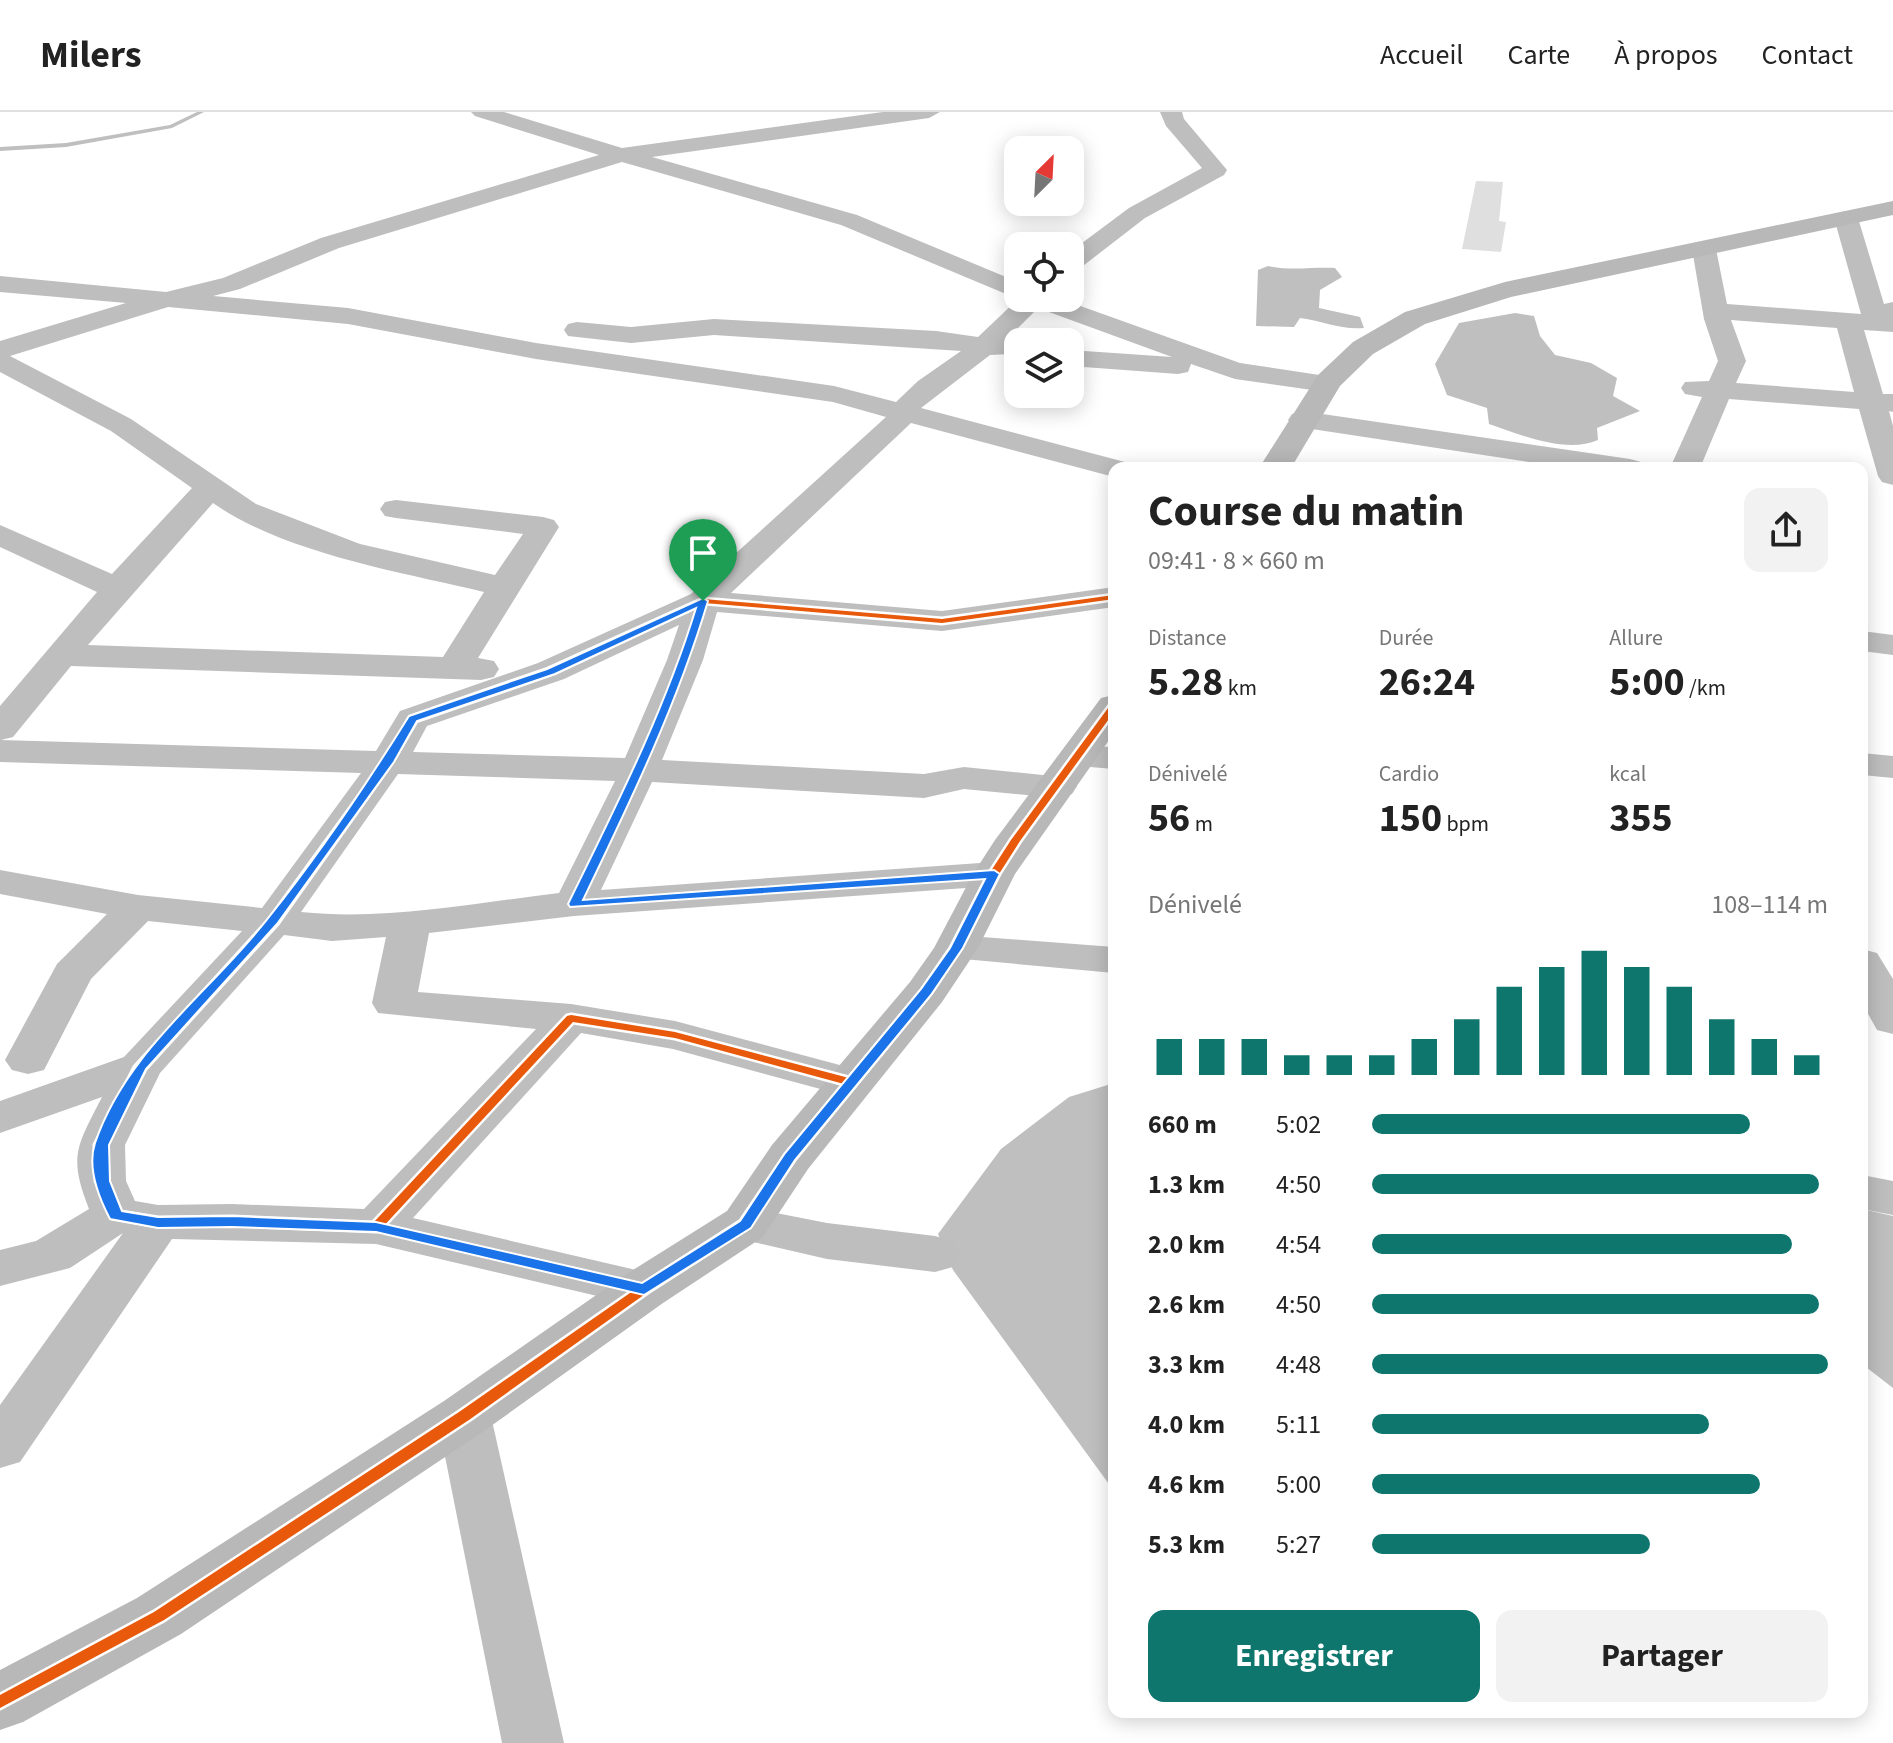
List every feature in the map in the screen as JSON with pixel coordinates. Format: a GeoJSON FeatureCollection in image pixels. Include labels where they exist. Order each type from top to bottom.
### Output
{"type":"FeatureCollection","features":[{"type":"Feature","properties":{"kind":"street"},"geometry":{"type":"LineString","coordinates":[[482,112],[849,220],[1004,285]]}},
{"type":"Feature","properties":{"kind":"street"},"geometry":{"type":"LineString","coordinates":[[0,350],[171,298],[231,284],[330,243],[624,154],[929,112]]}},
{"type":"Feature","properties":{"kind":"street"},"geometry":{"type":"LineString","coordinates":[[1084,253],[1137,213],[1216,170],[1174,121],[1171,112]]}},
{"type":"Feature","properties":{"kind":"street"},"geometry":{"type":"LineString","coordinates":[[1278,462],[1326,384],[1363,348],[1415,318],[1505,290],[1893,208]]}},
{"type":"Feature","properties":{"kind":"street"},"geometry":{"type":"LineString","coordinates":[[1716,311],[1848,321],[1888,319],[1846,218]]}},
{"type":"Feature","properties":{"kind":"street"},"geometry":{"type":"LineString","coordinates":[[1687,462],[1707,389],[1732,361],[1716,311],[1704,249]]}},
{"type":"Feature","properties":{"kind":"street"},"geometry":{"type":"LineString","coordinates":[[0,284],[348,316],[502,322],[631,335],[714,327],[936,339],[1004,349]]}},
{"type":"Feature","properties":{"kind":"street"},"geometry":{"type":"LineString","coordinates":[[137,1219],[102,1181],[101,1145],[140,1067],[273,922],[388,762],[413,719],[551,671],[703,601],[896,425],[903,411],[923,387],[968,360],[1019,312]]}},
{"type":"Feature","properties":{"kind":"street"},"geometry":{"type":"LineString","coordinates":[[1073,312],[1235,371]]}},
{"type":"Feature","properties":{"kind":"street"},"geometry":{"type":"LineString","coordinates":[[348,316],[536,351],[834,394],[1108,466]]}},
{"type":"Feature","properties":{"kind":"street"},"geometry":{"type":"LineString","coordinates":[[1848,321],[1883,402],[1893,476]]}},
{"type":"Feature","properties":{"kind":"street"},"geometry":{"type":"LineString","coordinates":[[1084,359],[1235,371],[1326,384]]}},
{"type":"Feature","properties":{"kind":"street"},"geometry":{"type":"LineString","coordinates":[[0,361],[121,425],[245,511],[350,551],[504,587]]}},
{"type":"Feature","properties":{"kind":"street"},"geometry":{"type":"LineString","coordinates":[[1707,389],[1883,402]]}},
{"type":"Feature","properties":{"kind":"street"},"geometry":{"type":"LineString","coordinates":[[1302,420],[1589,462]]}},
{"type":"Feature","properties":{"kind":"street"},"geometry":{"type":"LineString","coordinates":[[210,487],[62,655],[4,750],[639,770],[924,786],[964,778],[1084,767]]}},
{"type":"Feature","properties":{"kind":"street"},"geometry":{"type":"LineString","coordinates":[[1868,491],[1893,493]]}},
{"type":"Feature","properties":{"kind":"street"},"geometry":{"type":"LineString","coordinates":[[396,509],[543,527],[454,668]]}},
{"type":"Feature","properties":{"kind":"street"},"geometry":{"type":"LineString","coordinates":[[0,535],[117,589]]}},
{"type":"Feature","properties":{"kind":"street"},"geometry":{"type":"LineString","coordinates":[[703,601],[942,621],[1108,598]]}},
{"type":"Feature","properties":{"kind":"street"},"geometry":{"type":"LineString","coordinates":[[574,904],[639,770],[685,660],[703,601]]}},
{"type":"Feature","properties":{"kind":"street"},"geometry":{"type":"LineString","coordinates":[[1868,642],[1893,645]]}},
{"type":"Feature","properties":{"kind":"street"},"geometry":{"type":"LineString","coordinates":[[62,655],[551,671]]}},
{"type":"Feature","properties":{"kind":"street"},"geometry":{"type":"LineString","coordinates":[[0,1702],[159,1616],[464,1416],[644,1289],[745,1224],[790,1157],[926,992],[956,948],[994,874],[1084,767],[1108,718]]}},
{"type":"Feature","properties":{"kind":"street"},"geometry":{"type":"LineString","coordinates":[[1868,765],[1893,767]]}},
{"type":"Feature","properties":{"kind":"street"},"geometry":{"type":"LineString","coordinates":[[0,882],[138,907],[332,928],[410,923],[574,904],[994,874]]}},
{"type":"Feature","properties":{"kind":"street"},"geometry":{"type":"LineString","coordinates":[[14,1059],[72,973],[138,907]]}},
{"type":"Feature","properties":{"kind":"street"},"geometry":{"type":"LineString","coordinates":[[410,923],[394,1003],[571,1018],[675,1035],[850,1082]]}},
{"type":"Feature","properties":{"kind":"street"},"geometry":{"type":"LineString","coordinates":[[956,948],[1108,960]]}},
{"type":"Feature","properties":{"kind":"street"},"geometry":{"type":"LineString","coordinates":[[1870,964],[1893,1020]]}},
{"type":"Feature","properties":{"kind":"street"},"geometry":{"type":"LineString","coordinates":[[376,1227],[571,1018]]}},
{"type":"Feature","properties":{"kind":"street"},"geometry":{"type":"LineString","coordinates":[[14,1059],[140,1067]]}},
{"type":"Feature","properties":{"kind":"street"},"geometry":{"type":"LineString","coordinates":[[0,1118],[140,1067]]}},
{"type":"Feature","properties":{"kind":"street"},"geometry":{"type":"LineString","coordinates":[[1868,1193],[1893,1198]]}},
{"type":"Feature","properties":{"kind":"street"},"geometry":{"type":"LineString","coordinates":[[0,1447],[137,1219]]}},
{"type":"Feature","properties":{"kind":"street"},"geometry":{"type":"LineString","coordinates":[[0,1268],[52,1255],[137,1219],[232,1221],[376,1227],[644,1289]]}},
{"type":"Feature","properties":{"kind":"street"},"geometry":{"type":"LineString","coordinates":[[745,1224],[827,1241],[935,1254]]}},
{"type":"Feature","properties":{"kind":"street"},"geometry":{"type":"LineString","coordinates":[[464,1416],[534,1742]]}},
{"type":"Feature","properties":{"kind":"shaded area"},"geometry":{"type":"Polygon","coordinates":[[[1268,266],[1335,268],[1342,277],[1320,290],[1319,308],[1360,317],[1364,328],[1340,327],[1300,318],[1294,327],[1256,326],[1258,270],[1268,266]]]}},
{"type":"Feature","properties":{"kind":"shaded area"},"geometry":{"type":"Polygon","coordinates":[[[1515,313],[1534,316],[1540,336],[1555,355],[1591,363],[1617,378],[1613,396],[1640,411],[1597,428],[1598,440],[1585,444],[1558,444],[1489,424],[1487,408],[1447,395],[1435,364],[1459,323],[1515,313]]]}},
{"type":"Feature","properties":{"kind":"shaded area"},"geometry":{"type":"Polygon","coordinates":[[[1108,1085],[1108,1483],[953,1270],[938,1234],[1001,1149],[1069,1097],[1108,1085]]]}},
{"type":"Feature","properties":{"kind":"shaded area"},"geometry":{"type":"Polygon","coordinates":[[[1868,1210],[1893,1216],[1893,1388],[1868,1369],[1868,1210]]]}},
{"type":"Feature","properties":{"kind":"building"},"geometry":{"type":"Polygon","coordinates":[[[1476,181],[1503,182],[1499,221],[1506,222],[1501,252],[1462,249],[1476,181]]]}},
{"type":"Feature","properties":{"kind":"waterway"},"geometry":{"type":"LineString","coordinates":[[0,149],[66,145],[172,126],[201,112]]}},
{"type":"Feature","properties":{"kind":"cycle path"},"geometry":{"type":"LineString","coordinates":[[850,1082],[675,1035],[571,1018],[376,1227],[232,1221],[158,1222],[116,1215],[102,1181],[101,1145],[140,1067],[273,922],[388,762],[413,719],[551,671],[703,601],[942,621],[1108,598]]}},
{"type":"Feature","properties":{"kind":"cycle path"},"geometry":{"type":"LineString","coordinates":[[0,1702],[159,1616],[464,1416],[644,1289],[745,1224],[790,1157],[926,992],[956,948],[994,874],[1016,840],[1108,714]]}},
{"type":"Feature","properties":{"kind":"route"},"geometry":{"type":"LineString","coordinates":[[703,601],[685,660],[639,770],[574,904],[994,874],[956,948],[926,992],[790,1157],[745,1224],[644,1289],[376,1227],[232,1221],[158,1222],[116,1215],[102,1181],[101,1145],[140,1067],[273,922],[388,762],[413,719],[551,671],[703,601]]}}]}
